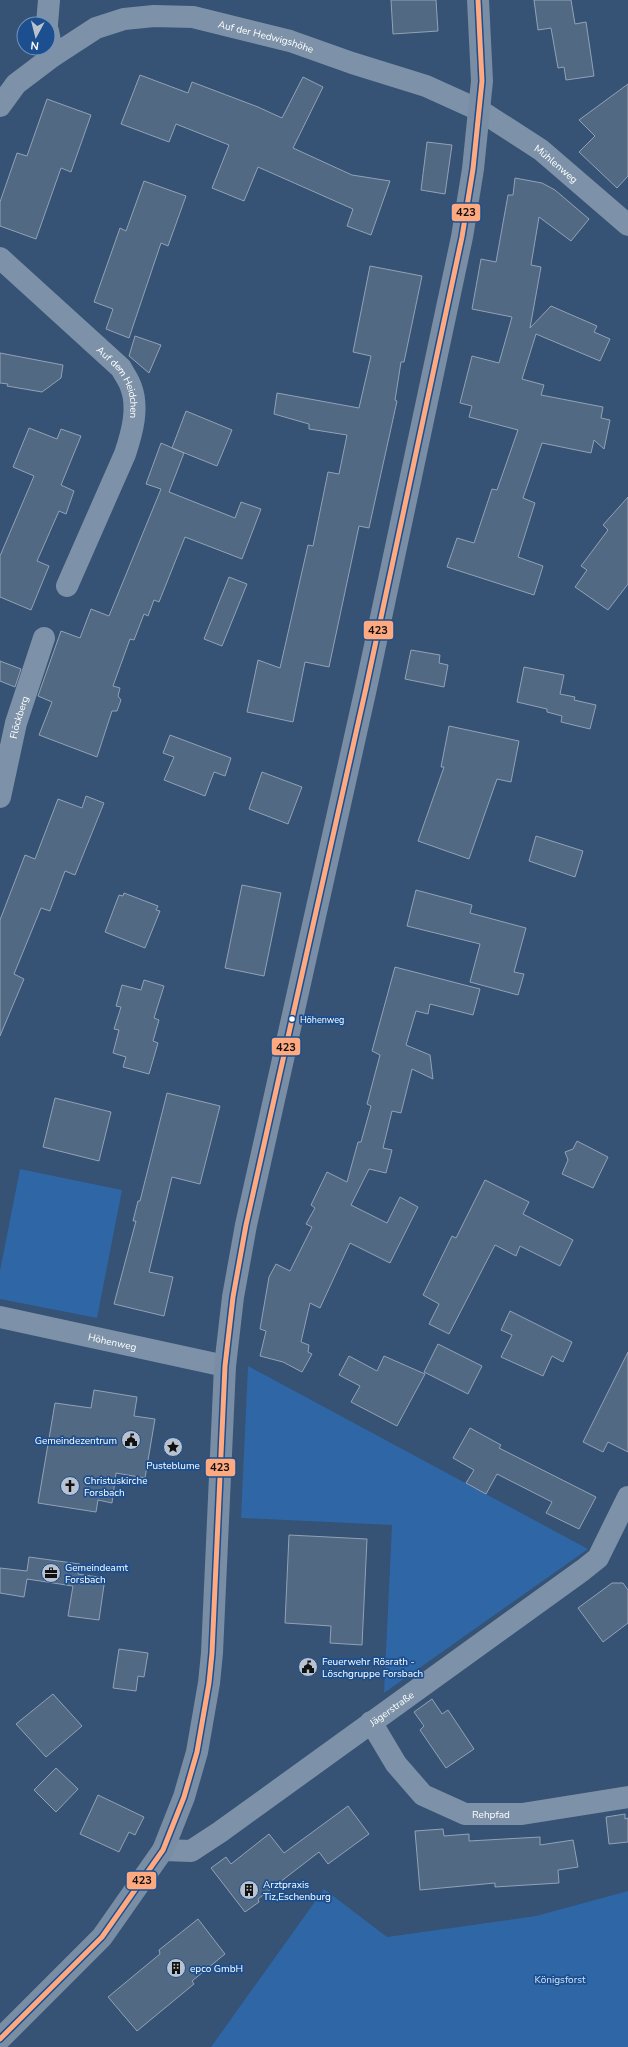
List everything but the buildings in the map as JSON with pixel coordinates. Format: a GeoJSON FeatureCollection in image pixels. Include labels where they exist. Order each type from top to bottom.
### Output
{"type":"FeatureCollection","features":[{"type":"Feature","properties":{"kind":"main road"},"geometry":{"type":"LineString","coordinates":[[0,2039],[102,1937],[162,1850],[184,1797],[197,1752],[209,1683],[214,1611],[222,1408],[233,1297],[246,1225],[362,710],[462,237],[473,169],[479,110],[482,63],[478,0]]}},
{"type":"Feature","properties":{"kind":"street"},"geometry":{"type":"LineString","coordinates":[[48,16],[49,0]]}},
{"type":"Feature","properties":{"kind":"street","name":"Auf der Hedwigshöhe"},"geometry":{"type":"LineString","coordinates":[[56,54],[96,28],[124,19],[154,16],[193,17],[290,41],[352,63],[426,86],[479,110]]}},
{"type":"Feature","properties":{"kind":"street","name":"Auf der Hedwigshöhe"},"geometry":{"type":"LineString","coordinates":[[0,106],[16,84],[53,56]]}},
{"type":"Feature","properties":{"kind":"street","name":"Mühlenweg"},"geometry":{"type":"LineString","coordinates":[[479,110],[541,150],[628,225]]}},
{"type":"Feature","properties":{"kind":"street","name":"Auf dem Heidchen"},"geometry":{"type":"LineString","coordinates":[[0,258],[120,368],[131,387],[135,408],[132,433],[125,454],[67,586]]}},
{"type":"Feature","properties":{"kind":"street","name":"Flöckberg"},"geometry":{"type":"LineString","coordinates":[[0,797],[16,723],[44,638]]}},
{"type":"Feature","properties":{"kind":"street","name":"Höhenweg"},"geometry":{"type":"LineString","coordinates":[[0,1317],[225,1366]]}},
{"type":"Feature","properties":{"kind":"street","name":"Jägerstraße"},"geometry":{"type":"LineString","coordinates":[[162,1850],[191,1851],[220,1832],[598,1558],[628,1498]]}},
{"type":"Feature","properties":{"kind":"street","name":"Rehpfad"},"geometry":{"type":"LineString","coordinates":[[371,1722],[396,1764],[423,1795],[466,1814],[522,1814],[628,1797]]}},
{"type":"Feature","properties":{"kind":"green space"},"geometry":{"type":"Polygon","coordinates":[[[20,1169],[122,1190],[97,1318],[0,1299],[0,1271],[20,1169]]]}},
{"type":"Feature","properties":{"kind":"green space"},"geometry":{"type":"Polygon","coordinates":[[[248,1366],[588,1549],[384,1693],[392,1525],[241,1518],[248,1366]]]}},
{"type":"Feature","properties":{"kind":"green space","name":"Königsforst"},"geometry":{"type":"Polygon","coordinates":[[[324,1889],[387,1937],[536,1916],[628,1891],[628,2047],[211,2047],[324,1889]]]}},
{"type":"Feature","properties":{"kind":"transit line","name":"423"},"geometry":{"type":"LineString","coordinates":[[0,2039],[102,1937],[163,1850],[184,1797],[197,1752],[209,1683],[212,1653],[225,1366],[233,1297],[246,1225],[366,688],[462,237],[473,169],[482,81],[478,0]]}},
{"type":"Feature","properties":{"kind":"place","name":"Höhenweg"},"geometry":{"type":"Point","coordinates":[292,1019]}},
{"type":"Feature","properties":{"kind":"place","name":"Gemeindezentrum"},"geometry":{"type":"Point","coordinates":[131,1440]}},
{"type":"Feature","properties":{"kind":"place","name":"Pusteblume"},"geometry":{"type":"Point","coordinates":[173,1447]}},
{"type":"Feature","properties":{"kind":"place","name":"Christuskirche Forsbach"},"geometry":{"type":"Point","coordinates":[70,1486]}},
{"type":"Feature","properties":{"kind":"place","name":"Gemeindeamt Forsbach"},"geometry":{"type":"Point","coordinates":[51,1573]}},
{"type":"Feature","properties":{"kind":"place","name":"Feuerwehr Rösrath - Löschgruppe Forsbach"},"geometry":{"type":"Point","coordinates":[308,1667]}},
{"type":"Feature","properties":{"kind":"place","name":"Arztpraxis Tiz,Eschenburg"},"geometry":{"type":"Point","coordinates":[249,1890]}},
{"type":"Feature","properties":{"kind":"place","name":"epco GmbH"},"geometry":{"type":"Point","coordinates":[176,1968]}}]}
